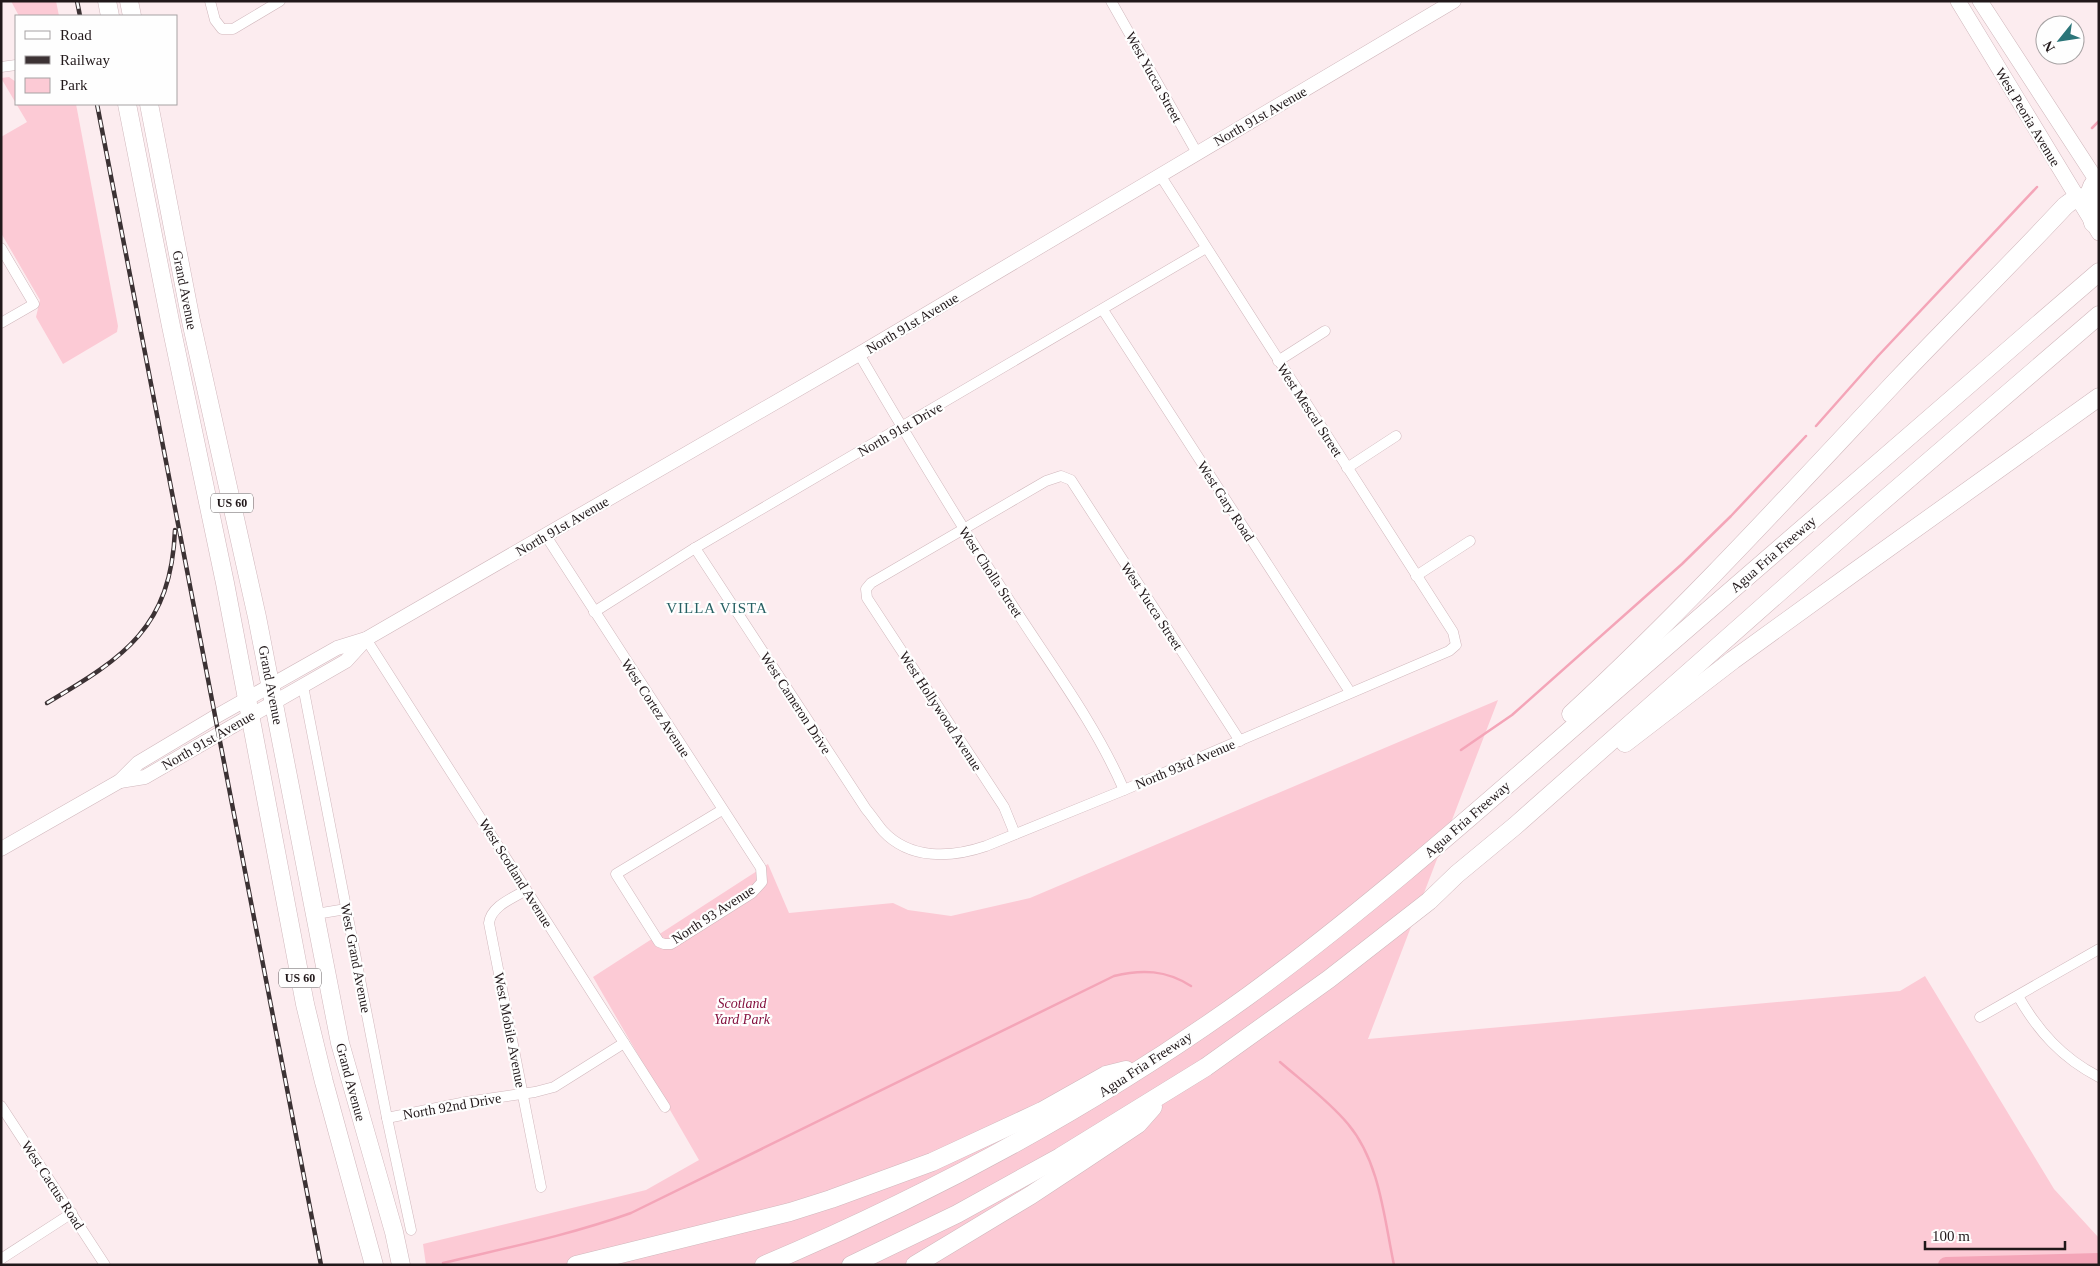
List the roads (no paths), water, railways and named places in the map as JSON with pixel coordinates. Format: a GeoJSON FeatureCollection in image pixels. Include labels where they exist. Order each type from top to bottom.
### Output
{"type":"FeatureCollection","features":[{"type":"Feature","properties":{"kind":"highway"},"geometry":{"type":"LineString","coordinates":[[107,1],[110,15]]}},
{"type":"Feature","properties":{"kind":"highway"},"geometry":{"type":"LineString","coordinates":[[129,1],[132,15]]}},
{"type":"Feature","properties":{"kind":"highway","name":"Grand Avenue"},"geometry":{"type":"LineString","coordinates":[[127,105],[171,326],[224,575],[248,708],[312,1032],[374,1265]]}},
{"type":"Feature","properties":{"kind":"highway","name":"Grand Avenue"},"geometry":{"type":"LineString","coordinates":[[149,105],[191,321],[249,578],[340,1043],[394,1232],[400,1265]]}},
{"type":"Feature","properties":{"kind":"highway"},"geometry":{"type":"LineString","coordinates":[[136,155],[158,150]]}},
{"type":"Feature","properties":{"kind":"highway"},"geometry":{"type":"LineString","coordinates":[[1405,872],[1428,838],[1534,748],[1640,649],[1769,517],[2064,206],[2093,189],[2096,228]]}},
{"type":"Feature","properties":{"kind":"highway","name":"Agua Fria Freeway"},"geometry":{"type":"LineString","coordinates":[[764,1265],[833,1236],[959,1174],[1025,1138],[1148,1064],[1278,974],[1405,872],[2098,272]]}},
{"type":"Feature","properties":{"kind":"highway"},"geometry":{"type":"LineString","coordinates":[[851,1265],[957,1214],[1098,1135],[1206,1067],[1329,979],[1429,901],[1457,874],[1515,826],[1870,512],[2099,314]]}},
{"type":"Feature","properties":{"kind":"highway"},"geometry":{"type":"LineString","coordinates":[[171,326],[191,321]]}},
{"type":"Feature","properties":{"kind":"highway"},"geometry":{"type":"LineString","coordinates":[[1429,901],[1463,882],[1615,750],[1733,660],[2099,397]]}},
{"type":"Feature","properties":{"kind":"highway"},"geometry":{"type":"LineString","coordinates":[[576,1265],[771,1217],[831,1199],[932,1162],[982,1140],[1106,1075],[1148,1064]]}},
{"type":"Feature","properties":{"kind":"highway"},"geometry":{"type":"LineString","coordinates":[[915,1265],[1030,1195],[1138,1124],[1166,1091]]}},
{"type":"Feature","properties":{"kind":"main road","name":"North 91st Avenue"},"geometry":{"type":"LineString","coordinates":[[1,849],[120,781],[138,763],[248,708],[272,694],[338,648],[366,639],[546,536],[859,354],[1454,1]]}},
{"type":"Feature","properties":{"kind":"main road","name":"West Peoria Avenue"},"geometry":{"type":"LineString","coordinates":[[1958,1],[1978,34],[2093,189]]}},
{"type":"Feature","properties":{"kind":"main road","name":"West Peoria Avenue"},"geometry":{"type":"LineString","coordinates":[[1980,1],[2038,90],[2093,189]]}},
{"type":"Feature","properties":{"kind":"main road"},"geometry":{"type":"LineString","coordinates":[[1978,34],[1986,33],[1993,36],[2023,79],[2038,90]]}},
{"type":"Feature","properties":{"kind":"main road","name":"North 91st Avenue"},"geometry":{"type":"LineString","coordinates":[[272,694],[303,686],[346,661],[366,639]]}},
{"type":"Feature","properties":{"kind":"street"},"geometry":{"type":"LineString","coordinates":[[210,1],[215,20],[222,29],[232,29],[280,1]]}},
{"type":"Feature","properties":{"kind":"street","name":"West Yucca Street"},"geometry":{"type":"LineString","coordinates":[[1111,1],[1196,153]]}},
{"type":"Feature","properties":{"kind":"street"},"geometry":{"type":"LineString","coordinates":[[1,67],[15,65]]}},
{"type":"Feature","properties":{"kind":"street","name":"West Mescal Street"},"geometry":{"type":"LineString","coordinates":[[1160,175],[1453,632],[1456,645]]}},
{"type":"Feature","properties":{"kind":"street"},"geometry":{"type":"LineString","coordinates":[[1,248],[34,304],[1,323]]}},
{"type":"Feature","properties":{"kind":"street","name":"North 91st Drive"},"geometry":{"type":"LineString","coordinates":[[594,612],[695,548],[903,428],[1206,248]]}},
{"type":"Feature","properties":{"kind":"street","name":"West Gary Road"},"geometry":{"type":"LineString","coordinates":[[1103,310],[1350,692]]}},
{"type":"Feature","properties":{"kind":"street"},"geometry":{"type":"LineString","coordinates":[[1278,361],[1325,331]]}},
{"type":"Feature","properties":{"kind":"street","name":"West Cholla Street"},"geometry":{"type":"LineString","coordinates":[[859,354],[964,530],[1091,727],[1112,762],[1124,790]]}},
{"type":"Feature","properties":{"kind":"street"},"geometry":{"type":"LineString","coordinates":[[1347,468],[1396,436]]}},
{"type":"Feature","properties":{"kind":"street","name":"West Yucca Street"},"geometry":{"type":"LineString","coordinates":[[964,530],[1046,481],[1061,476],[1071,480],[1240,741]]}},
{"type":"Feature","properties":{"kind":"street","name":"West Hollywood Avenue"},"geometry":{"type":"LineString","coordinates":[[964,530],[871,583],[866,589],[867,598],[1004,807],[1015,834]]}},
{"type":"Feature","properties":{"kind":"street","name":"West Cortez Avenue"},"geometry":{"type":"LineString","coordinates":[[546,536],[761,868],[762,882]]}},
{"type":"Feature","properties":{"kind":"street"},"geometry":{"type":"LineString","coordinates":[[1416,576],[1470,541]]}},
{"type":"Feature","properties":{"kind":"street","name":"West Cameron Drive"},"geometry":{"type":"LineString","coordinates":[[695,548],[866,809],[884,832],[908,848]]}},
{"type":"Feature","properties":{"kind":"street","name":"West Scotland Avenue"},"geometry":{"type":"LineString","coordinates":[[366,639],[665,1107]]}},
{"type":"Feature","properties":{"kind":"street","name":"North 93rd Avenue"},"geometry":{"type":"LineString","coordinates":[[908,848],[932,855],[967,853],[1240,741],[1448,651],[1456,645]]}},
{"type":"Feature","properties":{"kind":"street","name":"West Grand Avenue"},"geometry":{"type":"LineString","coordinates":[[303,686],[387,1118],[411,1230]]}},
{"type":"Feature","properties":{"kind":"street","name":"North 93 Avenue"},"geometry":{"type":"LineString","coordinates":[[722,810],[616,874],[659,942],[664,944],[671,944],[752,893],[762,882]]}},
{"type":"Feature","properties":{"kind":"street","name":"West Mobile Avenue"},"geometry":{"type":"LineString","coordinates":[[526,890],[496,909],[490,916],[489,923],[541,1187]]}},
{"type":"Feature","properties":{"kind":"street"},"geometry":{"type":"LineString","coordinates":[[316,914],[346,909]]}},
{"type":"Feature","properties":{"kind":"street"},"geometry":{"type":"LineString","coordinates":[[1980,1017],[2099,949]]}},
{"type":"Feature","properties":{"kind":"street"},"geometry":{"type":"LineString","coordinates":[[2018,996],[2029,1016],[2051,1043],[2085,1070],[2099,1077]]}},
{"type":"Feature","properties":{"kind":"street","name":"North 92nd Drive"},"geometry":{"type":"LineString","coordinates":[[387,1118],[554,1087],[624,1043]]}},
{"type":"Feature","properties":{"kind":"street","name":"West Cactus Road"},"geometry":{"type":"LineString","coordinates":[[1,1106],[105,1265]]}},
{"type":"Feature","properties":{"kind":"street"},"geometry":{"type":"LineString","coordinates":[[1,1259],[72,1214]]}},
{"type":"Feature","properties":{"kind":"waterway"},"geometry":{"type":"LineString","coordinates":[[2092,128],[2099,121]]}},
{"type":"Feature","properties":{"kind":"waterway"},"geometry":{"type":"LineString","coordinates":[[1816,426],[1878,356],[2037,187]]}},
{"type":"Feature","properties":{"kind":"waterway"},"geometry":{"type":"LineString","coordinates":[[1461,750],[1512,715],[1682,564],[1731,516],[1806,436]]}},
{"type":"Feature","properties":{"kind":"waterway"},"geometry":{"type":"LineString","coordinates":[[443,1263],[561,1235],[631,1213],[1114,976],[1134,972],[1154,972],[1172,977],[1191,986]]}},
{"type":"Feature","properties":{"kind":"waterway"},"geometry":{"type":"LineString","coordinates":[[1280,1062],[1333,1107],[1359,1139],[1374,1173],[1394,1265]]}},
{"type":"Feature","properties":{"kind":"waterway"},"geometry":{"type":"LineString","coordinates":[[1946,1265],[2099,1261]]}},
{"type":"Feature","properties":{"kind":"railway"},"geometry":{"type":"LineString","coordinates":[[77,1],[80,15]]}},
{"type":"Feature","properties":{"kind":"railway"},"geometry":{"type":"LineString","coordinates":[[97,105],[321,1265]]}},
{"type":"Feature","properties":{"kind":"railway"},"geometry":{"type":"LineString","coordinates":[[47,703],[121,654],[139,636],[153,615],[164,591],[172,563],[175,530]]}},
{"type":"Feature","properties":{"kind":"district","name":"VILLA VISTA"},"geometry":{"type":"Point","coordinates":[717,608]}},
{"type":"Feature","properties":{"kind":"park label","name":"Scotland Yard Park"},"geometry":{"type":"Point","coordinates":[742,1012]}}]}
